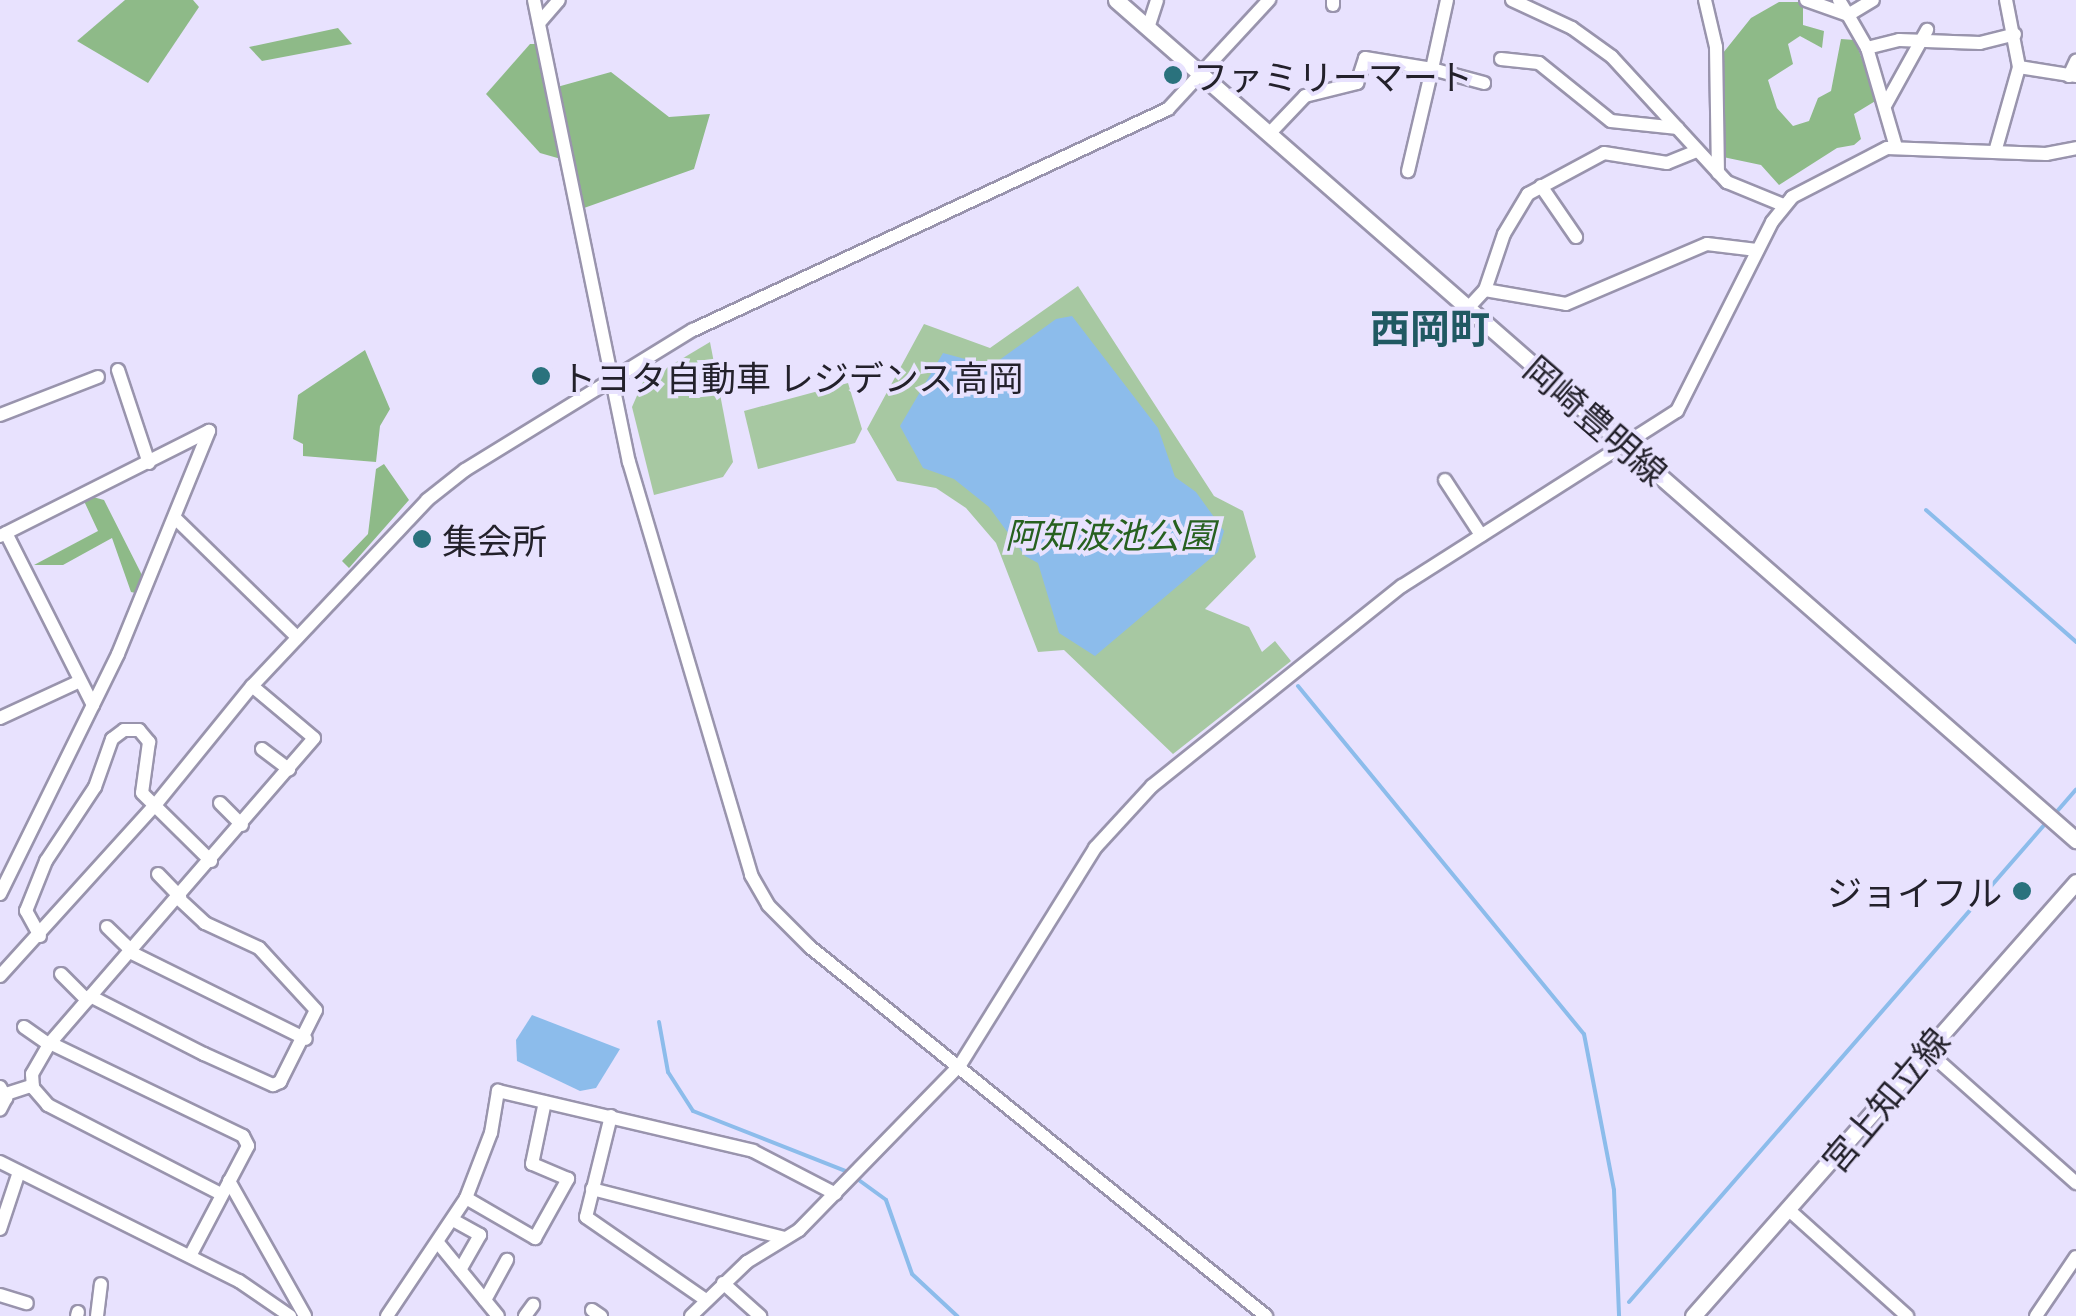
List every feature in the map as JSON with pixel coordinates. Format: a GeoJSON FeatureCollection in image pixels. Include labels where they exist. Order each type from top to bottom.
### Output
{"type":"FeatureCollection","features":[{"type":"Feature","properties":{"kind":"main road","name":"岡崎豊明線"},"geometry":{"type":"LineString","coordinates":[[1116,0],[2076,840]]}},
{"type":"Feature","properties":{"kind":"main road","name":"宮上知立線"},"geometry":{"type":"LineString","coordinates":[[1693,1316],[2076,882]]}},
{"type":"Feature","properties":{"kind":"street"},"geometry":{"type":"LineString","coordinates":[[534,0],[609,382],[751,875],[768,906],[810,947],[1266,1316]]}},
{"type":"Feature","properties":{"kind":"street"},"geometry":{"type":"LineString","coordinates":[[539,23],[560,0]]}},
{"type":"Feature","properties":{"kind":"street"},"geometry":{"type":"LineString","coordinates":[[1148,28],[1157,0]]}},
{"type":"Feature","properties":{"kind":"street"},"geometry":{"type":"LineString","coordinates":[[0,976],[156,804],[252,686],[427,500],[693,330],[1168,109],[1204,76],[1269,0]]}},
{"type":"Feature","properties":{"kind":"street"},"geometry":{"type":"LineString","coordinates":[[1408,171],[1447,0]]}},
{"type":"Feature","properties":{"kind":"street"},"geometry":{"type":"LineString","coordinates":[[1512,0],[1572,28],[1612,57],[1738,190],[1783,205]]}},
{"type":"Feature","properties":{"kind":"street"},"geometry":{"type":"LineString","coordinates":[[1705,0],[1716,47],[1718,172]]}},
{"type":"Feature","properties":{"kind":"street"},"geometry":{"type":"LineString","coordinates":[[1806,0],[1848,15]]}},
{"type":"Feature","properties":{"kind":"street"},"geometry":{"type":"LineString","coordinates":[[1840,0],[1866,48],[1896,147]]}},
{"type":"Feature","properties":{"kind":"street"},"geometry":{"type":"LineString","coordinates":[[1848,15],[1873,0]]}},
{"type":"Feature","properties":{"kind":"street"},"geometry":{"type":"LineString","coordinates":[[1995,152],[2020,67],[2006,0]]}},
{"type":"Feature","properties":{"kind":"street"},"geometry":{"type":"LineString","coordinates":[[1886,104],[1928,30]]}},
{"type":"Feature","properties":{"kind":"street"},"geometry":{"type":"LineString","coordinates":[[1866,48],[1898,40],[1920,45],[2015,34]]}},
{"type":"Feature","properties":{"kind":"street"},"geometry":{"type":"LineString","coordinates":[[1269,134],[1305,96],[1357,84],[1365,58],[1484,82]]}},
{"type":"Feature","properties":{"kind":"street"},"geometry":{"type":"LineString","coordinates":[[1500,58],[1540,63],[1611,121],[1678,128]]}},
{"type":"Feature","properties":{"kind":"street"},"geometry":{"type":"LineString","coordinates":[[2020,67],[2072,76],[2076,61]]}},
{"type":"Feature","properties":{"kind":"street"},"geometry":{"type":"LineString","coordinates":[[691,1316],[723,1283],[836,1194],[960,1065],[1076,878],[1127,810],[1402,586],[1683,405],[1757,250],[1783,205],[1854,161],[1896,147],[1995,152],[2076,148]]}},
{"type":"Feature","properties":{"kind":"street"},"geometry":{"type":"LineString","coordinates":[[1469,307],[1485,290],[1522,199],[1604,153],[1667,164],[1697,150]]}},
{"type":"Feature","properties":{"kind":"street"},"geometry":{"type":"LineString","coordinates":[[1541,186],[1576,237]]}},
{"type":"Feature","properties":{"kind":"street"},"geometry":{"type":"LineString","coordinates":[[1485,290],[1566,304],[1707,244],[1757,250]]}},
{"type":"Feature","properties":{"kind":"street"},"geometry":{"type":"LineString","coordinates":[[118,370],[149,462]]}},
{"type":"Feature","properties":{"kind":"street"},"geometry":{"type":"LineString","coordinates":[[0,415],[98,377]]}},
{"type":"Feature","properties":{"kind":"street"},"geometry":{"type":"LineString","coordinates":[[0,894],[93,706],[177,520],[209,431],[3,534],[93,706]]}},
{"type":"Feature","properties":{"kind":"street"},"geometry":{"type":"LineString","coordinates":[[1445,480],[1481,535]]}},
{"type":"Feature","properties":{"kind":"street"},"geometry":{"type":"LineString","coordinates":[[177,520],[297,638]]}},
{"type":"Feature","properties":{"kind":"street"},"geometry":{"type":"LineString","coordinates":[[0,718],[80,681]]}},
{"type":"Feature","properties":{"kind":"street"},"geometry":{"type":"LineString","coordinates":[[221,1194],[48,1105],[33,1084],[33,1069],[49,1043],[179,898],[314,738],[252,686]]}},
{"type":"Feature","properties":{"kind":"street"},"geometry":{"type":"LineString","coordinates":[[40,936],[26,911],[46,861],[95,786],[112,739],[124,730],[138,730],[149,742],[142,793],[211,861]]}},
{"type":"Feature","properties":{"kind":"street"},"geometry":{"type":"LineString","coordinates":[[262,749],[288,769]]}},
{"type":"Feature","properties":{"kind":"street"},"geometry":{"type":"LineString","coordinates":[[220,803],[242,825]]}},
{"type":"Feature","properties":{"kind":"street"},"geometry":{"type":"LineString","coordinates":[[61,974],[88,998],[273,1085],[306,1039],[317,1014],[260,948],[205,923],[158,874]]}},
{"type":"Feature","properties":{"kind":"street"},"geometry":{"type":"LineString","coordinates":[[107,927],[131,952],[306,1039]]}},
{"type":"Feature","properties":{"kind":"street"},"geometry":{"type":"LineString","coordinates":[[24,1026],[49,1043],[244,1136],[248,1146],[190,1256]]}},
{"type":"Feature","properties":{"kind":"street"},"geometry":{"type":"LineString","coordinates":[[1925,1049],[2076,1183]]}},
{"type":"Feature","properties":{"kind":"street"},"geometry":{"type":"LineString","coordinates":[[0,1110],[3,1091],[33,1084]]}},
{"type":"Feature","properties":{"kind":"street"},"geometry":{"type":"LineString","coordinates":[[387,1316],[439,1244],[466,1198],[492,1133],[498,1092],[764,1154],[836,1194]]}},
{"type":"Feature","properties":{"kind":"street"},"geometry":{"type":"LineString","coordinates":[[466,1198],[535,1238],[568,1179],[532,1164],[544,1102]]}},
{"type":"Feature","properties":{"kind":"street"},"geometry":{"type":"LineString","coordinates":[[611,1116],[592,1190],[591,1222],[706,1300]]}},
{"type":"Feature","properties":{"kind":"street"},"geometry":{"type":"LineString","coordinates":[[0,1162],[190,1256],[290,1316]]}},
{"type":"Feature","properties":{"kind":"street"},"geometry":{"type":"LineString","coordinates":[[0,1229],[19,1172]]}},
{"type":"Feature","properties":{"kind":"street"},"geometry":{"type":"LineString","coordinates":[[230,1181],[305,1316]]}},
{"type":"Feature","properties":{"kind":"street"},"geometry":{"type":"LineString","coordinates":[[592,1190],[784,1238]]}},
{"type":"Feature","properties":{"kind":"street"},"geometry":{"type":"LineString","coordinates":[[1790,1210],[1908,1316]]}},
{"type":"Feature","properties":{"kind":"street"},"geometry":{"type":"LineString","coordinates":[[453,1220],[480,1235],[460,1270]]}},
{"type":"Feature","properties":{"kind":"street"},"geometry":{"type":"LineString","coordinates":[[439,1244],[498,1316]]}},
{"type":"Feature","properties":{"kind":"street"},"geometry":{"type":"LineString","coordinates":[[2036,1316],[2076,1258]]}},
{"type":"Feature","properties":{"kind":"street"},"geometry":{"type":"LineString","coordinates":[[485,1300],[507,1260]]}},
{"type":"Feature","properties":{"kind":"street"},"geometry":{"type":"LineString","coordinates":[[723,1283],[760,1316]]}},
{"type":"Feature","properties":{"kind":"street"},"geometry":{"type":"LineString","coordinates":[[97,1316],[102,1284]]}},
{"type":"Feature","properties":{"kind":"street"},"geometry":{"type":"LineString","coordinates":[[0,1294],[27,1303]]}},
{"type":"Feature","properties":{"kind":"green space"},"geometry":{"type":"Polygon","coordinates":[[[125,0],[193,0],[199,7],[148,83],[77,41],[125,0]]]}},
{"type":"Feature","properties":{"kind":"green space"},"geometry":{"type":"Polygon","coordinates":[[[1779,2],[1803,2],[1803,25],[1824,31],[1822,48],[1800,36],[1788,44],[1793,64],[1768,80],[1777,108],[1793,126],[1809,121],[1818,98],[1831,91],[1841,39],[1855,40],[1877,100],[1854,114],[1861,139],[1854,145],[1837,148],[1779,185],[1761,165],[1723,157],[1719,58],[1751,18],[1779,2]]]}},
{"type":"Feature","properties":{"kind":"green space"},"geometry":{"type":"Polygon","coordinates":[[[338,28],[352,44],[262,61],[249,47],[338,28]]]}},
{"type":"Feature","properties":{"kind":"green space"},"geometry":{"type":"Polygon","coordinates":[[[530,44],[537,44],[561,159],[540,153],[486,94],[530,44]]]}},
{"type":"Feature","properties":{"kind":"green space"},"geometry":{"type":"Polygon","coordinates":[[[611,72],[669,117],[710,114],[694,169],[584,208],[557,87],[611,72]]]}},
{"type":"Feature","properties":{"kind":"green space","name":"阿知波池公園"},"geometry":{"type":"Polygon","coordinates":[[[1078,286],[1214,496],[1243,511],[1256,557],[1205,609],[1249,627],[1262,652],[1275,641],[1291,661],[1173,754],[1064,650],[1038,652],[996,543],[966,508],[936,488],[897,481],[867,429],[924,324],[990,348],[1078,286]]]}},
{"type":"Feature","properties":{"kind":"green space"},"geometry":{"type":"Polygon","coordinates":[[[710,342],[733,462],[723,477],[654,495],[632,407],[643,382],[710,342]]]}},
{"type":"Feature","properties":{"kind":"green space"},"geometry":{"type":"Polygon","coordinates":[[[365,350],[390,409],[380,426],[376,462],[303,456],[303,444],[293,439],[298,395],[365,350]]]}},
{"type":"Feature","properties":{"kind":"green space"},"geometry":{"type":"Polygon","coordinates":[[[848,383],[862,429],[855,443],[758,469],[744,411],[848,383]]]}},
{"type":"Feature","properties":{"kind":"green space"},"geometry":{"type":"Polygon","coordinates":[[[384,464],[409,500],[349,568],[342,561],[368,534],[376,469],[384,464]]]}},
{"type":"Feature","properties":{"kind":"green space"},"geometry":{"type":"Polygon","coordinates":[[[93,497],[104,500],[145,581],[140,594],[131,592],[112,538],[63,565],[34,565],[98,531],[84,501],[93,497]]]}},
{"type":"Feature","properties":{"kind":"water"},"geometry":{"type":"Polygon","coordinates":[[[1072,316],[1158,428],[1175,477],[1196,492],[1224,531],[1218,552],[1095,656],[1059,633],[1038,563],[1025,556],[989,507],[954,479],[923,468],[900,426],[943,353],[991,366],[1056,319],[1072,316]]]}},
{"type":"Feature","properties":{"kind":"water"},"geometry":{"type":"Polygon","coordinates":[[[532,1015],[620,1049],[596,1088],[580,1091],[517,1061],[516,1040],[532,1015]]]}},
{"type":"Feature","properties":{"kind":"waterway"},"geometry":{"type":"LineString","coordinates":[[1926,510],[2076,642]]}},
{"type":"Feature","properties":{"kind":"waterway"},"geometry":{"type":"LineString","coordinates":[[1298,686],[1584,1034],[1614,1190],[1619,1316]]}},
{"type":"Feature","properties":{"kind":"waterway"},"geometry":{"type":"LineString","coordinates":[[2053,816],[2076,790]]}},
{"type":"Feature","properties":{"kind":"waterway"},"geometry":{"type":"LineString","coordinates":[[1629,1302],[2046,823]]}},
{"type":"Feature","properties":{"kind":"waterway"},"geometry":{"type":"LineString","coordinates":[[659,1022],[668,1072],[693,1111],[848,1172]]}},
{"type":"Feature","properties":{"kind":"waterway"},"geometry":{"type":"LineString","coordinates":[[856,1178],[886,1200],[912,1274],[957,1316]]}},
{"type":"Feature","properties":{"kind":"place","name":"ファミリーマート"},"geometry":{"type":"Point","coordinates":[1173,75]}},
{"type":"Feature","properties":{"kind":"place","name":"トヨタ自動車 レジデンス高岡"},"geometry":{"type":"Point","coordinates":[541,376]}},
{"type":"Feature","properties":{"kind":"place","name":"集会所"},"geometry":{"type":"Point","coordinates":[422,539]}},
{"type":"Feature","properties":{"kind":"place","name":"ジョイフル"},"geometry":{"type":"Point","coordinates":[2022,891]}},
{"type":"Feature","properties":{"kind":"district","name":"西岡町"},"geometry":{"type":"Point","coordinates":[1430,326]}}]}
